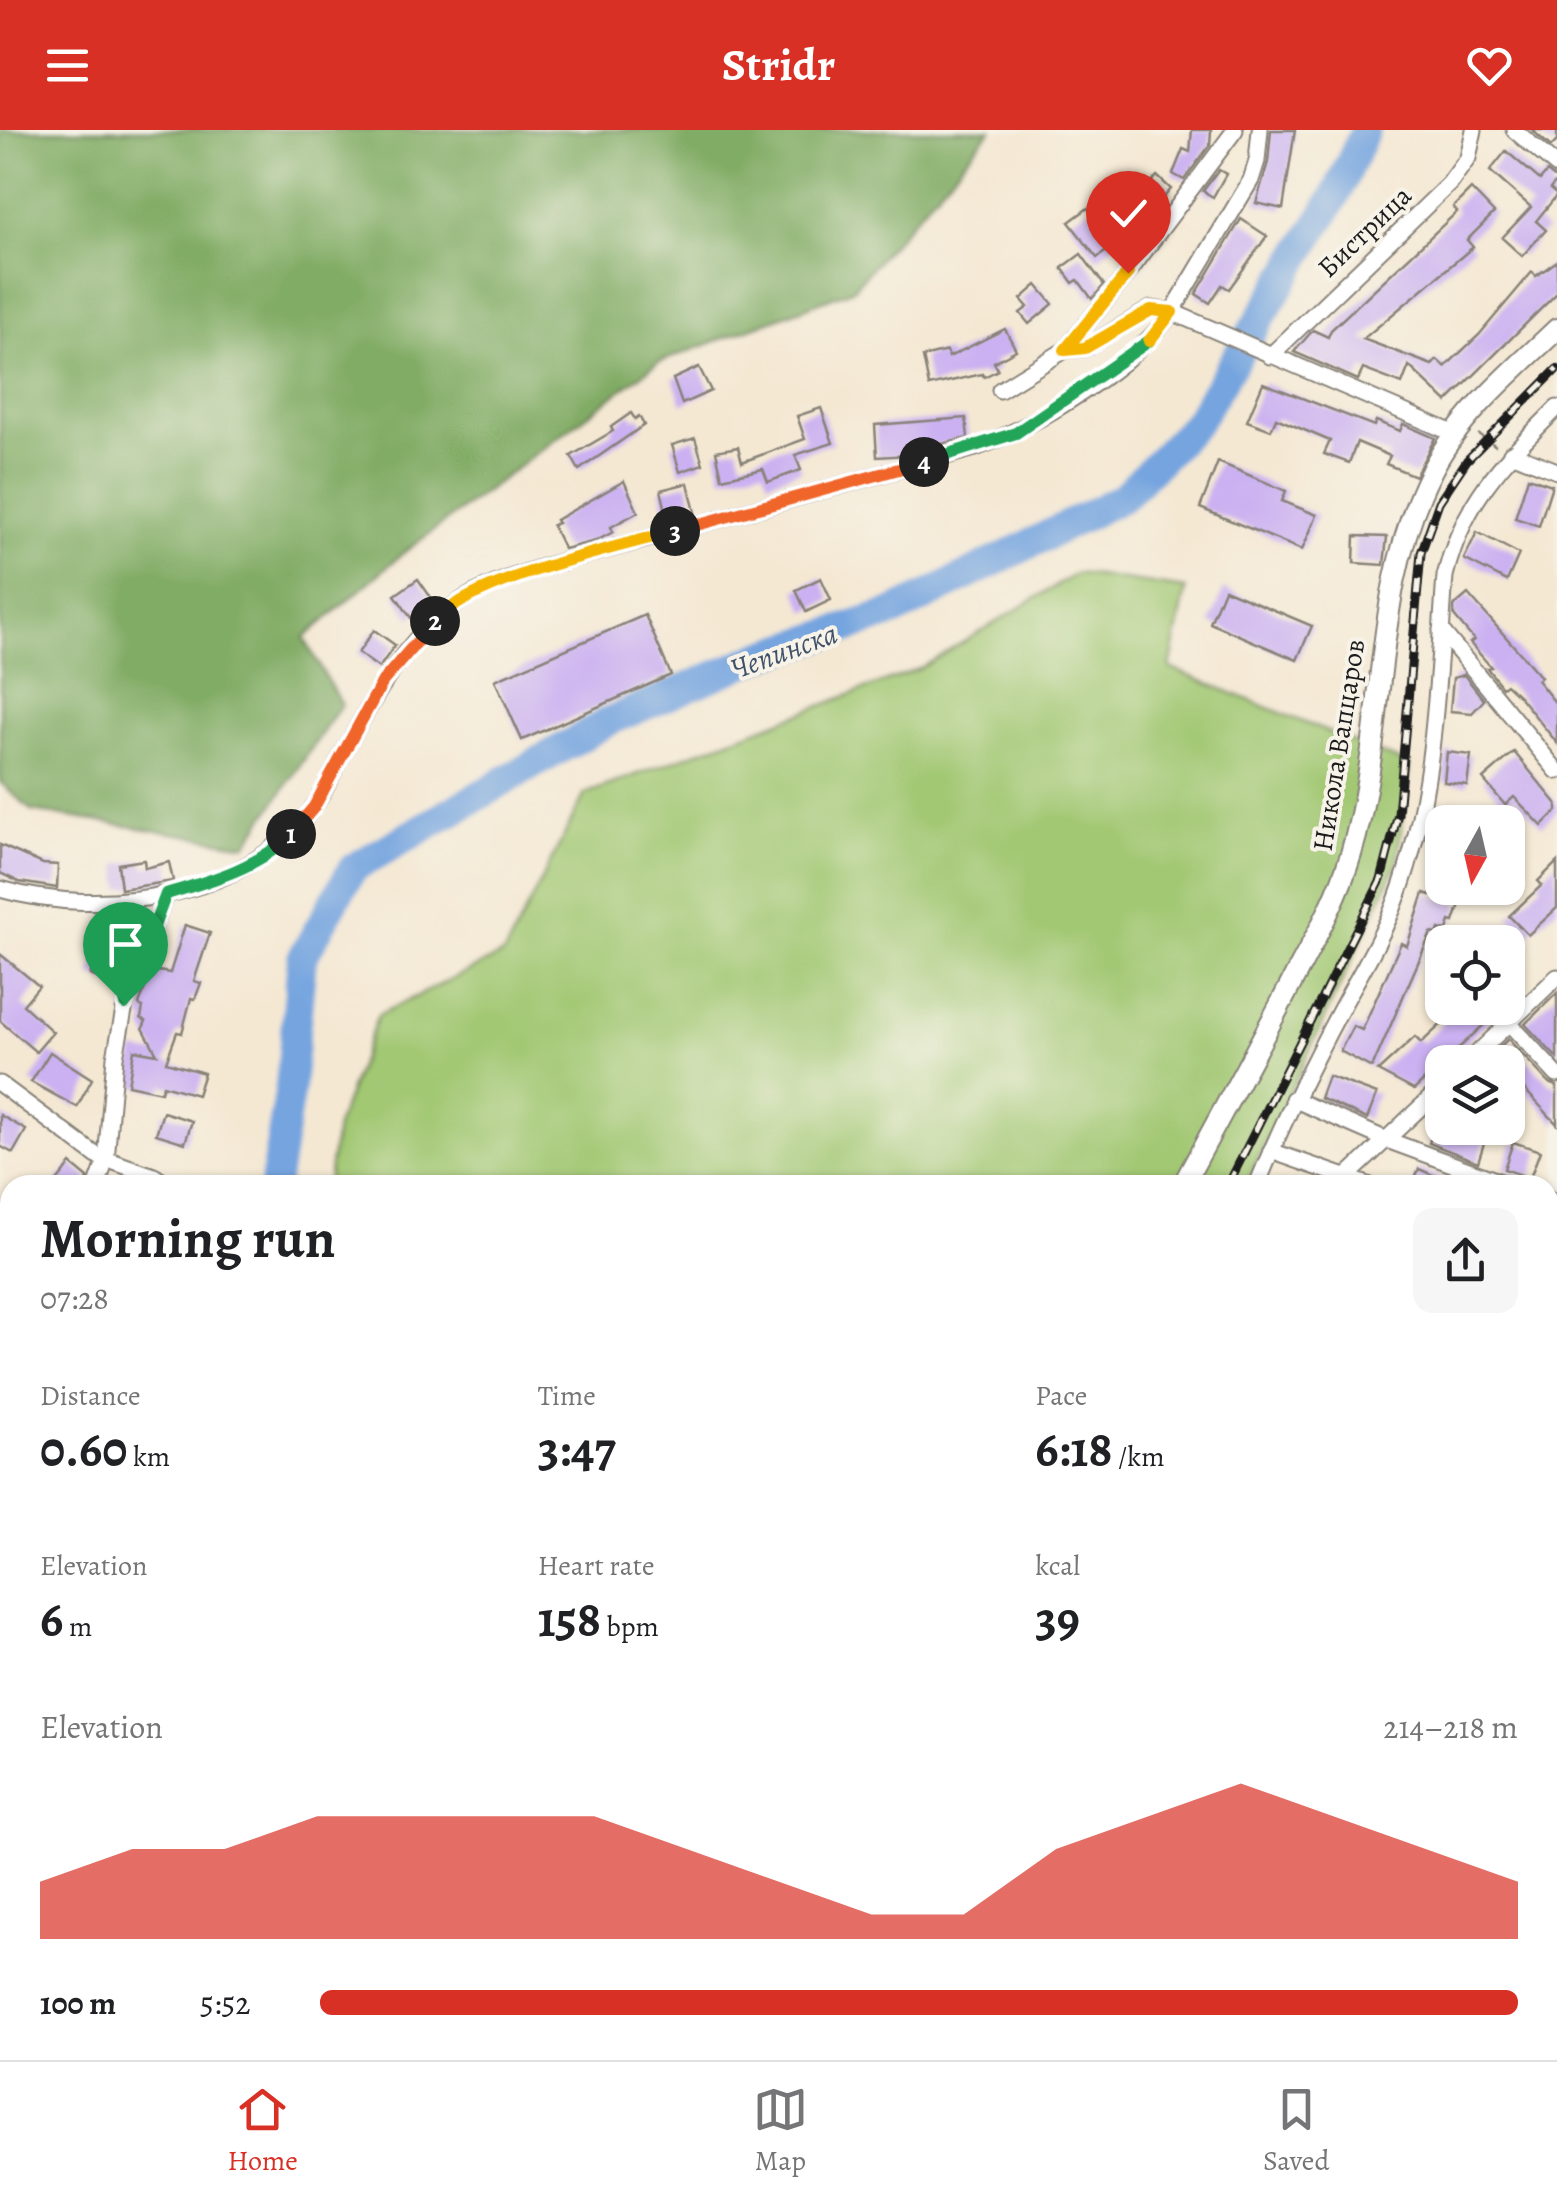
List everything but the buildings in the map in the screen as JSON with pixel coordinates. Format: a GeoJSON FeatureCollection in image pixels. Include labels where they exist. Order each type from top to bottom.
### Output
{"type":"FeatureCollection","features":[{"type":"Feature","properties":{"kind":"street"},"geometry":{"type":"LineString","coordinates":[[1000,390],[1065,350],[1235,130]]}},
{"type":"Feature","properties":{"kind":"street"},"geometry":{"type":"LineString","coordinates":[[0,888],[23,895],[72,900],[166,894],[253,862],[287,840],[314,807],[383,681],[441,614],[474,593],[590,555],[975,448],[1016,433],[1145,346],[1172,312],[1251,180],[1260,130]]}},
{"type":"Feature","properties":{"kind":"street","name":"Бистрица"},"geometry":{"type":"LineString","coordinates":[[1267,355],[1449,184],[1468,158],[1474,130]]}},
{"type":"Feature","properties":{"kind":"street"},"geometry":{"type":"LineString","coordinates":[[1514,130],[1557,166]]}},
{"type":"Feature","properties":{"kind":"street"},"geometry":{"type":"LineString","coordinates":[[1065,350],[1085,348],[1151,310],[1172,312],[1267,355],[1460,428]]}},
{"type":"Feature","properties":{"kind":"street","name":"Никола Вапцаров"},"geometry":{"type":"LineString","coordinates":[[1188,1175],[1316,936],[1350,858],[1364,795],[1385,622],[1397,561],[1432,469],[1460,428],[1557,329]]}},
{"type":"Feature","properties":{"kind":"street"},"geometry":{"type":"LineString","coordinates":[[1261,1175],[1293,1099],[1396,902],[1406,871],[1425,804],[1445,576],[1465,516],[1511,454],[1557,408]]}},
{"type":"Feature","properties":{"kind":"street"},"geometry":{"type":"LineString","coordinates":[[1511,454],[1557,472]]}},
{"type":"Feature","properties":{"kind":"street"},"geometry":{"type":"LineString","coordinates":[[1441,630],[1557,771]]}},
{"type":"Feature","properties":{"kind":"street"},"geometry":{"type":"LineString","coordinates":[[101,1175],[106,1160],[114,1058],[125,1004],[166,894]]}},
{"type":"Feature","properties":{"kind":"street"},"geometry":{"type":"LineString","coordinates":[[1525,1008],[1557,977]]}},
{"type":"Feature","properties":{"kind":"street"},"geometry":{"type":"LineString","coordinates":[[1486,1045],[1507,1025]]}},
{"type":"Feature","properties":{"kind":"street"},"geometry":{"type":"LineString","coordinates":[[1511,1025],[1557,1076]]}},
{"type":"Feature","properties":{"kind":"street"},"geometry":{"type":"LineString","coordinates":[[0,1084],[106,1160],[151,1175]]}},
{"type":"Feature","properties":{"kind":"street"},"geometry":{"type":"LineString","coordinates":[[1293,1099],[1482,1175]]}},
{"type":"Feature","properties":{"kind":"street"},"geometry":{"type":"LineString","coordinates":[[1349,1175],[1425,1103]]}},
{"type":"Feature","properties":{"kind":"street"},"geometry":{"type":"LineString","coordinates":[[1271,1150],[1329,1175]]}},
{"type":"Feature","properties":{"kind":"path"},"geometry":{"type":"LineString","coordinates":[[1460,428],[1511,454]]}},
{"type":"Feature","properties":{"kind":"green space"},"geometry":{"type":"Polygon","coordinates":[[[0,130],[991,130],[852,290],[657,363],[402,554],[304,638],[341,705],[246,845],[32,811],[0,782],[0,130]]]}},
{"type":"Feature","properties":{"kind":"green space"},"geometry":{"type":"Polygon","coordinates":[[[1077,573],[1186,589],[1170,668],[1409,765],[1397,864],[1251,1175],[329,1175],[336,1127],[378,1015],[504,954],[585,794],[919,669],[1077,573]]]}},
{"type":"Feature","properties":{"kind":"waterway","name":"Чепинска"},"geometry":{"type":"LineString","coordinates":[[276,1175],[290,1087],[302,958],[353,868],[609,721],[761,656],[893,613],[1123,497],[1196,423],[1335,197],[1365,130]]}},
{"type":"Feature","properties":{"kind":"railway"},"geometry":{"type":"LineString","coordinates":[[1233,1175],[1381,880],[1398,814],[1421,553],[1439,502],[1467,460],[1557,369]]}},
{"type":"Feature","properties":{"kind":"route"},"geometry":{"type":"LineString","coordinates":[[125,1004],[166,894],[253,862],[287,840],[314,807],[383,681],[441,614],[474,593],[515,578],[975,448],[1016,433],[1145,346],[1161,329],[1172,312],[1163,308],[1151,310],[1085,348],[1065,350],[1128,273]]}}]}
